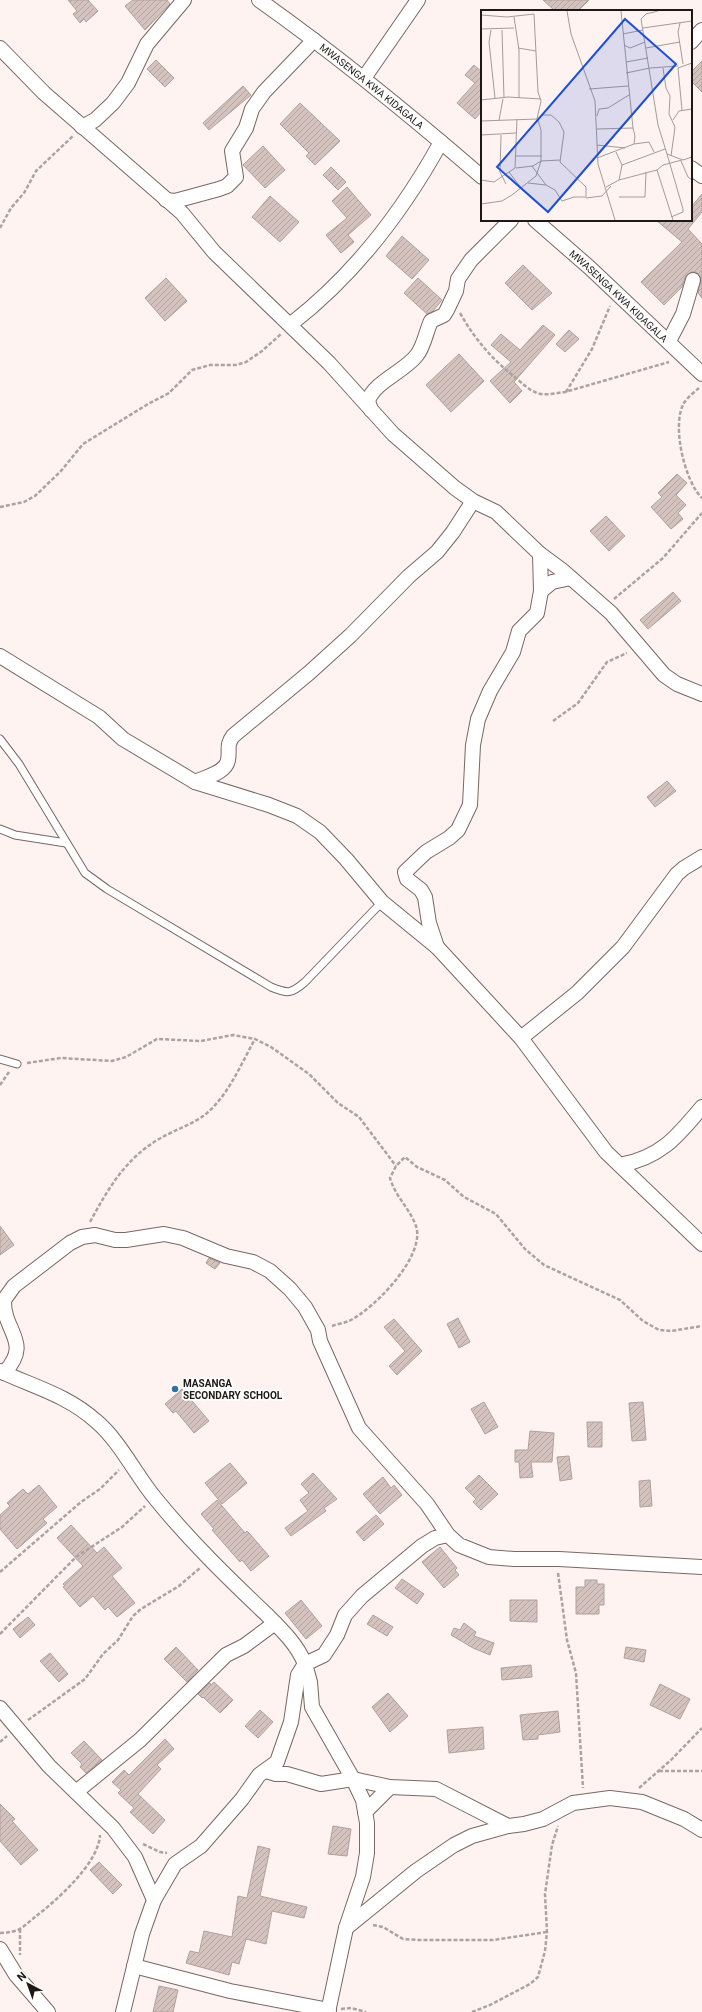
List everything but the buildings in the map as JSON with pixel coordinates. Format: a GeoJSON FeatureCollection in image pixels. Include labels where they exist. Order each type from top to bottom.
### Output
{"type":"FeatureCollection","features":[{"type":"Feature","properties":{"kind":"street"},"geometry":{"type":"LineString","coordinates":[[82,127],[95,120],[113,103],[128,83],[147,44],[184,0]]}},
{"type":"Feature","properties":{"kind":"street","name":"MWASENGA KWA KIDAGALA"},"geometry":{"type":"LineString","coordinates":[[259,0],[364,78],[481,176]]}},
{"type":"Feature","properties":{"kind":"street"},"geometry":{"type":"LineString","coordinates":[[364,78],[418,0]]}},
{"type":"Feature","properties":{"kind":"street"},"geometry":{"type":"LineString","coordinates":[[692,41],[702,30]]}},
{"type":"Feature","properties":{"kind":"street"},"geometry":{"type":"LineString","coordinates":[[166,200],[175,201],[219,189],[233,182],[236,177],[232,150],[246,128],[252,109],[264,92],[314,40]]}},
{"type":"Feature","properties":{"kind":"street"},"geometry":{"type":"LineString","coordinates":[[0,48],[44,93],[187,219],[214,252],[291,324],[329,363],[393,434],[455,488],[473,501],[496,512],[540,554],[571,578],[604,607],[664,675],[677,684],[702,694]]}},
{"type":"Feature","properties":{"kind":"street"},"geometry":{"type":"LineString","coordinates":[[291,324],[329,292],[377,238],[400,206],[441,142]]}},
{"type":"Feature","properties":{"kind":"street"},"geometry":{"type":"LineString","coordinates":[[692,169],[702,176]]}},
{"type":"Feature","properties":{"kind":"street"},"geometry":{"type":"LineString","coordinates":[[371,410],[368,401],[372,392],[400,372],[417,355],[431,321],[444,315],[453,300],[458,279],[471,260],[510,221]]}},
{"type":"Feature","properties":{"kind":"street","name":"MWASENGA KWA KIDAGALA"},"geometry":{"type":"LineString","coordinates":[[536,221],[567,246],[669,341],[681,353],[701,380]]}},
{"type":"Feature","properties":{"kind":"street"},"geometry":{"type":"LineString","coordinates":[[669,341],[683,314],[693,280]]}},
{"type":"Feature","properties":{"kind":"street"},"geometry":{"type":"LineString","coordinates":[[195,782],[222,770],[228,760],[227,748],[233,736],[309,673],[351,635],[409,576],[437,552],[453,532],[473,501]]}},
{"type":"Feature","properties":{"kind":"street"},"geometry":{"type":"LineString","coordinates":[[437,947],[429,922],[425,897],[421,890],[407,878],[405,872],[426,852],[449,838],[460,826],[470,805],[473,745],[478,720],[490,691],[513,652],[519,631],[537,613],[541,591],[540,554]]}},
{"type":"Feature","properties":{"kind":"street"},"geometry":{"type":"LineString","coordinates":[[541,591],[552,582],[571,578]]}},
{"type":"Feature","properties":{"kind":"street"},"geometry":{"type":"LineString","coordinates":[[0,656],[99,717],[123,739],[195,782],[262,803],[297,816],[320,832],[346,859],[382,902],[437,947],[521,1038],[606,1152],[702,1244]]}},
{"type":"Feature","properties":{"kind":"street"},"geometry":{"type":"LineString","coordinates":[[521,1038],[577,993],[623,947],[677,874],[702,857]]}},
{"type":"Feature","properties":{"kind":"street"},"geometry":{"type":"LineString","coordinates":[[620,1165],[639,1162],[663,1147],[679,1134],[702,1108]]}},
{"type":"Feature","properties":{"kind":"street"},"geometry":{"type":"LineString","coordinates":[[134,1966],[230,1991],[328,2011],[363,1877],[367,1853],[365,1812],[363,1800],[354,1779],[312,1707],[310,1682],[305,1664],[296,1645],[276,1623],[210,1560],[154,1497],[129,1460],[97,1421],[62,1396],[2,1372],[12,1364],[17,1354],[17,1341],[6,1317],[4,1300],[14,1286],[70,1243],[82,1237],[96,1235],[115,1240],[126,1240],[164,1234],[183,1238],[226,1256],[253,1262],[270,1271],[290,1289],[305,1307],[318,1330],[320,1341],[359,1428],[427,1504],[448,1534],[460,1545],[489,1557],[514,1559],[559,1559],[702,1567]]}},
{"type":"Feature","properties":{"kind":"street"},"geometry":{"type":"LineString","coordinates":[[422,1546],[434,1528],[434,1516]]}},
{"type":"Feature","properties":{"kind":"street"},"geometry":{"type":"LineString","coordinates":[[123,2012],[142,1934],[154,1900],[175,1864],[201,1846],[242,1799],[259,1775],[277,1762],[291,1722],[298,1675],[305,1664],[324,1655],[338,1635],[344,1615],[354,1604],[422,1546],[435,1538],[448,1534]]}},
{"type":"Feature","properties":{"kind":"street"},"geometry":{"type":"LineString","coordinates":[[76,1792],[145,1734],[226,1655],[244,1646],[276,1623]]}},
{"type":"Feature","properties":{"kind":"street"},"geometry":{"type":"LineString","coordinates":[[0,1708],[49,1766],[113,1828],[135,1857],[154,1900]]}},
{"type":"Feature","properties":{"kind":"street"},"geometry":{"type":"LineString","coordinates":[[266,1771],[276,1774],[287,1774],[321,1784],[354,1779],[390,1787],[436,1789],[508,1826]]}},
{"type":"Feature","properties":{"kind":"street"},"geometry":{"type":"LineString","coordinates":[[365,1812],[390,1787]]}},
{"type":"Feature","properties":{"kind":"street"},"geometry":{"type":"LineString","coordinates":[[349,1926],[416,1871],[454,1845],[472,1836],[508,1826],[543,1819],[565,1807],[582,1802],[610,1798],[642,1802],[676,1816],[702,1830]]}},
{"type":"Feature","properties":{"kind":"street"},"geometry":{"type":"LineString","coordinates":[[0,1949],[16,1975],[48,2012]]}},
{"type":"Feature","properties":{"kind":"lane"},"geometry":{"type":"LineString","coordinates":[[0,738],[19,764],[85,873],[107,889],[271,987],[285,993],[294,992],[382,902]]}},
{"type":"Feature","properties":{"kind":"lane"},"geometry":{"type":"LineString","coordinates":[[0,829],[15,836],[66,843]]}},
{"type":"Feature","properties":{"kind":"lane"},"geometry":{"type":"LineString","coordinates":[[0,1059],[17,1064]]}},
{"type":"Feature","properties":{"kind":"path"},"geometry":{"type":"LineString","coordinates":[[0,228],[11,208],[24,194],[36,171],[82,127]]}},
{"type":"Feature","properties":{"kind":"path"},"geometry":{"type":"LineString","coordinates":[[565,392],[592,349],[617,294]]}},
{"type":"Feature","properties":{"kind":"path"},"geometry":{"type":"LineString","coordinates":[[453,300],[482,346],[498,364],[530,389],[538,393],[550,394],[565,392],[670,362],[681,353]]}},
{"type":"Feature","properties":{"kind":"path"},"geometry":{"type":"LineString","coordinates":[[0,507],[24,502],[35,496],[61,471],[83,444],[148,404],[169,393],[192,370],[210,365],[246,362],[262,351],[291,324]]}},
{"type":"Feature","properties":{"kind":"path"},"geometry":{"type":"LineString","coordinates":[[701,380],[684,403],[679,429],[681,444],[691,483],[702,498]]}},
{"type":"Feature","properties":{"kind":"path"},"geometry":{"type":"LineString","coordinates":[[604,607],[663,558],[702,513]]}},
{"type":"Feature","properties":{"kind":"path"},"geometry":{"type":"LineString","coordinates":[[553,720],[578,703],[599,672],[612,659],[625,653],[649,657]]}},
{"type":"Feature","properties":{"kind":"path"},"geometry":{"type":"LineString","coordinates":[[0,1085],[17,1064],[61,1058],[112,1061],[139,1051],[157,1039],[201,1041],[233,1035],[255,1039],[271,1047],[309,1074],[338,1102],[359,1117],[396,1166]]}},
{"type":"Feature","properties":{"kind":"path"},"geometry":{"type":"LineString","coordinates":[[82,1237],[109,1188],[128,1162],[144,1148],[206,1114],[233,1078],[255,1039]]}},
{"type":"Feature","properties":{"kind":"path"},"geometry":{"type":"LineString","coordinates":[[318,1330],[349,1321],[360,1314],[389,1288],[411,1260],[418,1241],[416,1226],[393,1188],[390,1178],[396,1166],[405,1157],[417,1167],[445,1180],[464,1197],[496,1214],[525,1249],[544,1265],[620,1300],[644,1321],[659,1330],[671,1331],[702,1326]]}},
{"type":"Feature","properties":{"kind":"path"},"geometry":{"type":"LineString","coordinates":[[0,1572],[81,1502],[100,1489],[129,1460]]}},
{"type":"Feature","properties":{"kind":"path"},"geometry":{"type":"LineString","coordinates":[[0,1634],[76,1557],[122,1528],[154,1497]]}},
{"type":"Feature","properties":{"kind":"path"},"geometry":{"type":"LineString","coordinates":[[559,1559],[558,1573],[567,1640],[576,1673],[584,1791],[582,1802]]}},
{"type":"Feature","properties":{"kind":"path"},"geometry":{"type":"LineString","coordinates":[[17,1728],[85,1678],[103,1654],[118,1640],[133,1616],[141,1609],[179,1586],[210,1560]]}},
{"type":"Feature","properties":{"kind":"path"},"geometry":{"type":"LineString","coordinates":[[635,1790],[654,1776],[656,1772],[671,1760],[702,1728]]}},
{"type":"Feature","properties":{"kind":"path"},"geometry":{"type":"LineString","coordinates":[[656,1772],[702,1770]]}},
{"type":"Feature","properties":{"kind":"path"},"geometry":{"type":"LineString","coordinates":[[472,2012],[490,2005],[535,1981],[538,1977],[544,1951],[546,1932],[545,1894],[552,1845],[565,1807]]}},
{"type":"Feature","properties":{"kind":"path"},"geometry":{"type":"LineString","coordinates":[[0,1933],[20,1929],[75,1882],[98,1845],[100,1839],[100,1816]]}},
{"type":"Feature","properties":{"kind":"path"},"geometry":{"type":"LineString","coordinates":[[139,1842],[160,1852],[187,1855]]}},
{"type":"Feature","properties":{"kind":"path"},"geometry":{"type":"LineString","coordinates":[[349,1926],[377,1925],[403,1939],[418,1940],[493,1940],[546,1932]]}},
{"type":"Feature","properties":{"kind":"path"},"geometry":{"type":"LineString","coordinates":[[328,2011],[351,2008],[366,2012]]}},
{"type":"Feature","properties":{"kind":"place","name":"MASANGA SECONDARY SCHOOL"},"geometry":{"type":"Point","coordinates":[175,1389]}}]}
